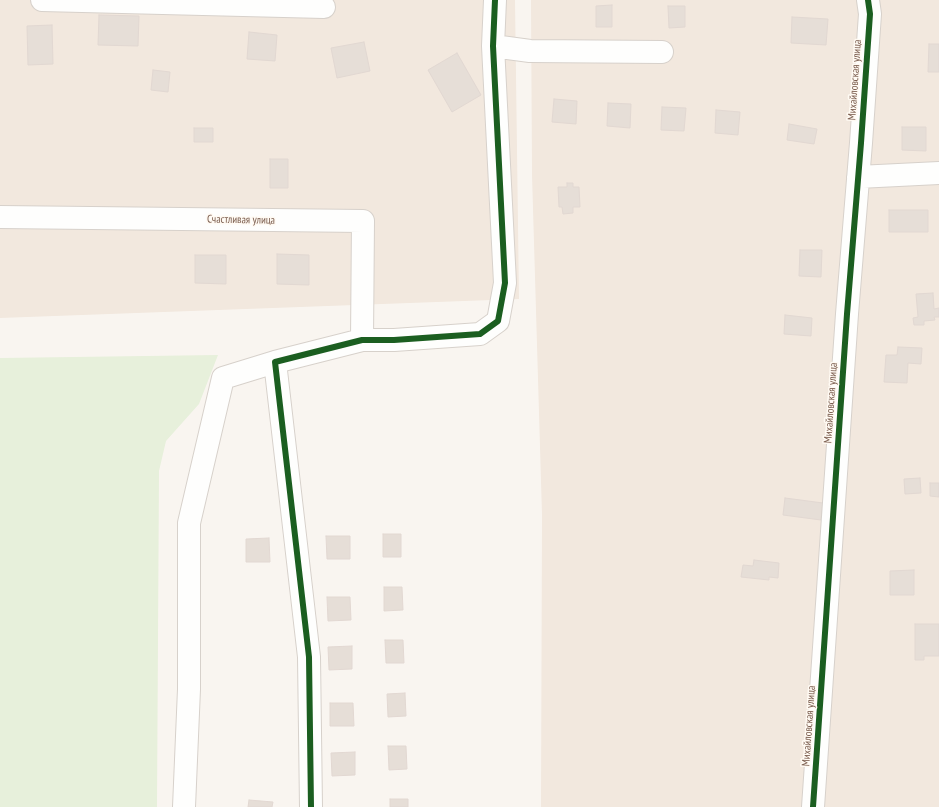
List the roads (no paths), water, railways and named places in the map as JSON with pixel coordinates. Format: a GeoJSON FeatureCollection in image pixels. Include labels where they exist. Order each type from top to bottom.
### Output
{"type":"FeatureCollection","features":[{"type":"Feature","properties":{"kind":"street"},"geometry":{"type":"LineString","coordinates":[[42,0],[324,7]]}},
{"type":"Feature","properties":{"kind":"street"},"geometry":{"type":"LineString","coordinates":[[184,807],[190,689],[190,523],[223,378],[275,362],[362,340],[394,340],[480,334],[498,322],[505,283],[493,46],[495,0]]}},
{"type":"Feature","properties":{"kind":"street","name":"Михайловская улица"},"geometry":{"type":"LineString","coordinates":[[814,807],[869,22],[868,0]]}},
{"type":"Feature","properties":{"kind":"street"},"geometry":{"type":"LineString","coordinates":[[493,46],[530,51],[662,52]]}},
{"type":"Feature","properties":{"kind":"street"},"geometry":{"type":"LineString","coordinates":[[858,177],[939,173]]}},
{"type":"Feature","properties":{"kind":"street","name":"Счастливая улица"},"geometry":{"type":"LineString","coordinates":[[0,217],[363,222],[362,340]]}},
{"type":"Feature","properties":{"kind":"street"},"geometry":{"type":"LineString","coordinates":[[275,362],[309,657],[311,807]]}}]}
